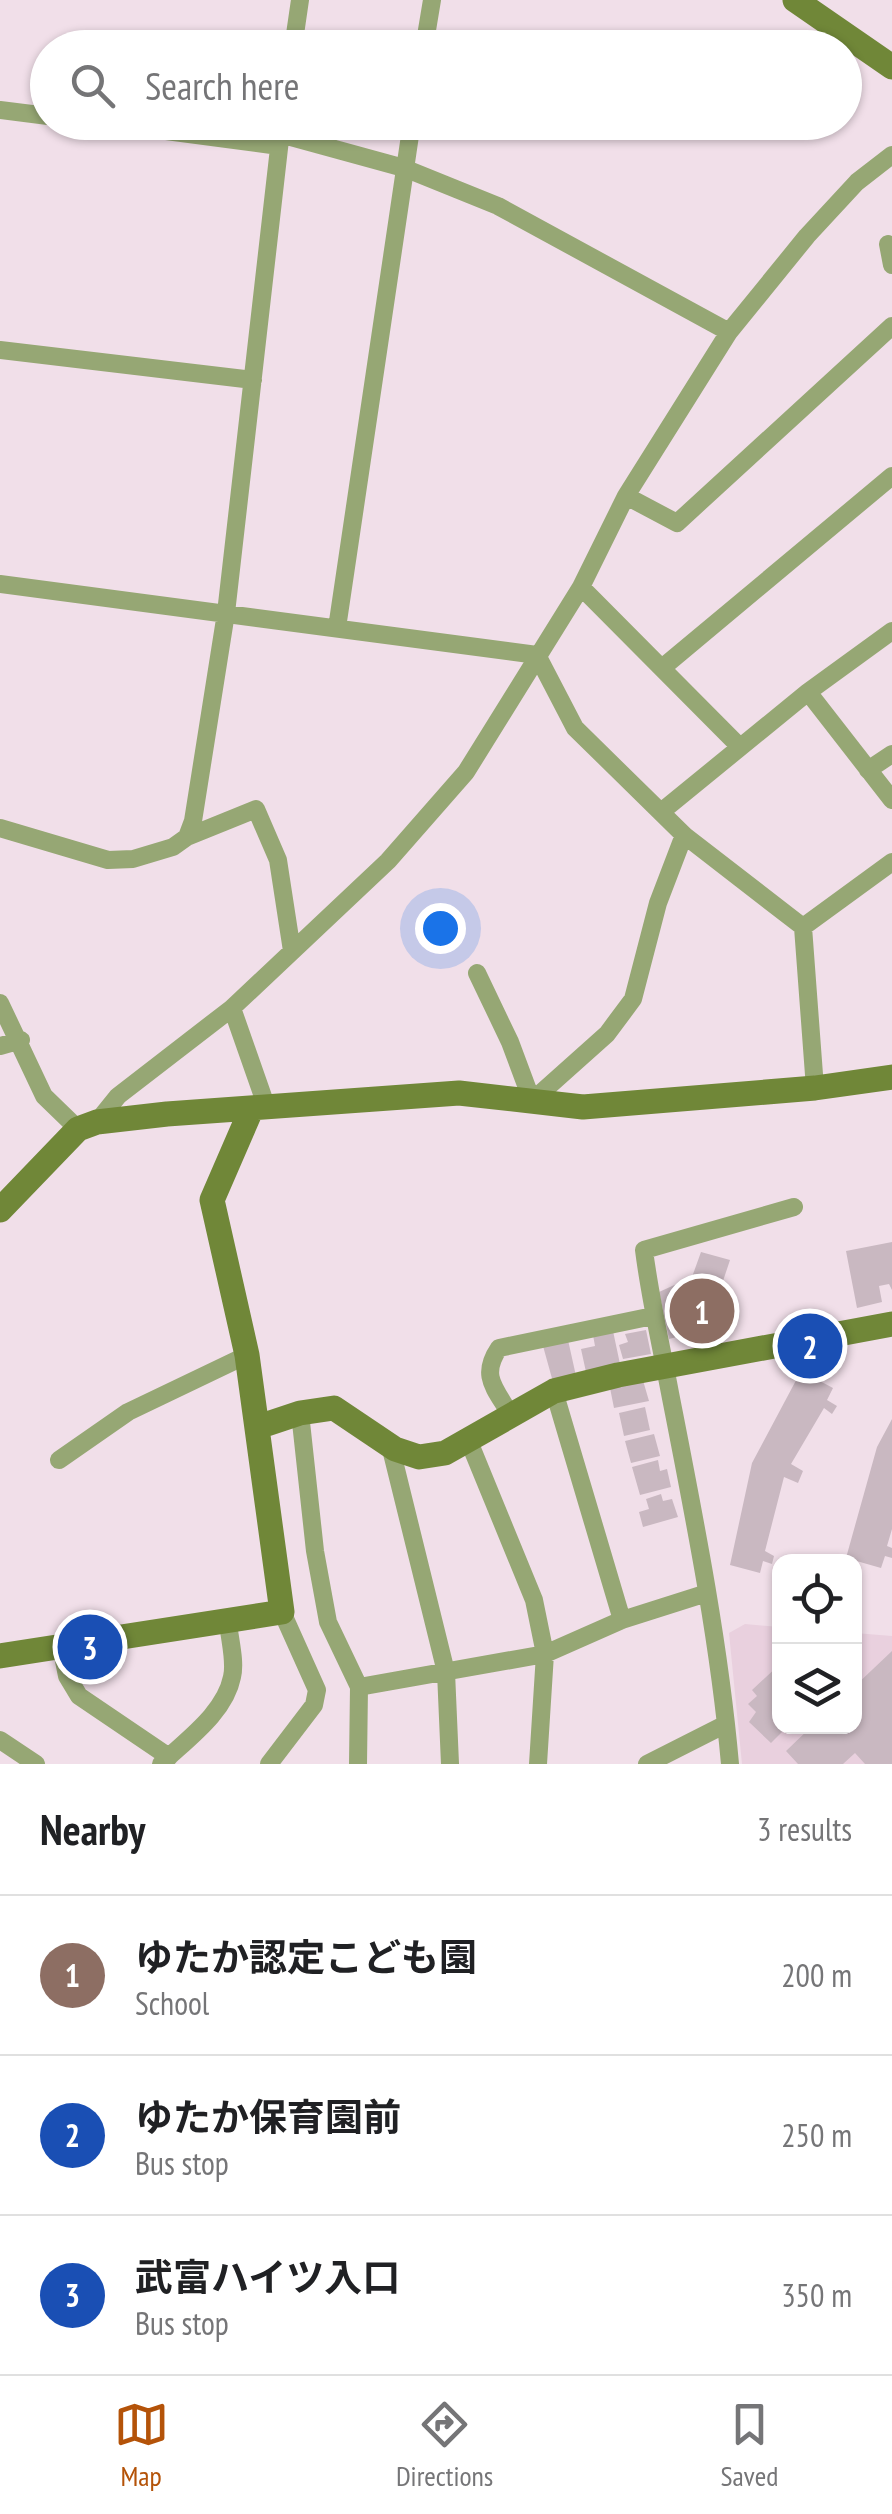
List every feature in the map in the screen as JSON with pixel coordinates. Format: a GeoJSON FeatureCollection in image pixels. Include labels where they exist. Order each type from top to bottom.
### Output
{"type":"FeatureCollection","features":[{"type":"Feature","properties":{"kind":"street"},"geometry":{"type":"LineString","coordinates":[[296,30],[300,0]]}},
{"type":"Feature","properties":{"kind":"street"},"geometry":{"type":"LineString","coordinates":[[427,30],[432,0]]}},
{"type":"Feature","properties":{"kind":"street"},"geometry":{"type":"LineString","coordinates":[[794,0],[837,30]]}},
{"type":"Feature","properties":{"kind":"street"},"geometry":{"type":"LineString","coordinates":[[862,47],[892,68]]}},
{"type":"Feature","properties":{"kind":"street"},"geometry":{"type":"LineString","coordinates":[[0,110],[30,114]]}},
{"type":"Feature","properties":{"kind":"street"},"geometry":{"type":"LineString","coordinates":[[187,837],[226,613],[279,140]]}},
{"type":"Feature","properties":{"kind":"street"},"geometry":{"type":"LineString","coordinates":[[302,140],[404,168],[498,206],[729,332]]}},
{"type":"Feature","properties":{"kind":"street"},"geometry":{"type":"LineString","coordinates":[[337,628],[409,140]]}},
{"type":"Feature","properties":{"kind":"street"},"geometry":{"type":"LineString","coordinates":[[0,1210],[118,1096],[232,1008],[388,860],[466,772],[581,588],[626,496],[729,332],[807,236],[858,182],[892,155]]}},
{"type":"Feature","properties":{"kind":"street"},"geometry":{"type":"LineString","coordinates":[[888,244],[892,265]]}},
{"type":"Feature","properties":{"kind":"street"},"geometry":{"type":"LineString","coordinates":[[626,496],[677,523],[892,326]]}},
{"type":"Feature","properties":{"kind":"street"},"geometry":{"type":"LineString","coordinates":[[0,350],[252,380]]}},
{"type":"Feature","properties":{"kind":"street"},"geometry":{"type":"LineString","coordinates":[[662,668],[892,476]]}},
{"type":"Feature","properties":{"kind":"street"},"geometry":{"type":"LineString","coordinates":[[0,584],[537,655]]}},
{"type":"Feature","properties":{"kind":"street"},"geometry":{"type":"LineString","coordinates":[[581,588],[740,748]]}},
{"type":"Feature","properties":{"kind":"street"},"geometry":{"type":"LineString","coordinates":[[661,812],[808,692],[892,631]]}},
{"type":"Feature","properties":{"kind":"street"},"geometry":{"type":"LineString","coordinates":[[537,655],[576,728],[684,835],[803,927],[815,1088]]}},
{"type":"Feature","properties":{"kind":"street"},"geometry":{"type":"LineString","coordinates":[[808,692],[892,800]]}},
{"type":"Feature","properties":{"kind":"street"},"geometry":{"type":"LineString","coordinates":[[868,770],[892,754]]}},
{"type":"Feature","properties":{"kind":"street"},"geometry":{"type":"LineString","coordinates":[[0,828],[108,860],[133,859],[172,847],[256,809],[278,860],[292,951]]}},
{"type":"Feature","properties":{"kind":"street"},"geometry":{"type":"LineString","coordinates":[[532,1101],[606,1034],[633,999],[658,903],[684,835]]}},
{"type":"Feature","properties":{"kind":"street"},"geometry":{"type":"LineString","coordinates":[[803,927],[892,862]]}},
{"type":"Feature","properties":{"kind":"street"},"geometry":{"type":"LineString","coordinates":[[476,973],[510,1042],[532,1101]]}},
{"type":"Feature","properties":{"kind":"street"},"geometry":{"type":"LineString","coordinates":[[0,1002],[44,1096],[88,1125],[167,1114],[459,1094],[583,1107],[815,1088],[892,1076]]}},
{"type":"Feature","properties":{"kind":"street"},"geometry":{"type":"LineString","coordinates":[[232,1008],[259,1109],[212,1200],[247,1355],[282,1612],[317,1690],[307,1717],[269,1764]]}},
{"type":"Feature","properties":{"kind":"street"},"geometry":{"type":"LineString","coordinates":[[0,1046],[20,1040]]}},
{"type":"Feature","properties":{"kind":"street"},"geometry":{"type":"LineString","coordinates":[[730,1764],[706,1593],[652,1316],[644,1250],[794,1207]]}},
{"type":"Feature","properties":{"kind":"street"},"geometry":{"type":"LineString","coordinates":[[510,1414],[489,1377],[489,1363],[499,1348],[652,1316]]}},
{"type":"Feature","properties":{"kind":"street"},"geometry":{"type":"LineString","coordinates":[[258,1427],[334,1408],[390,1445],[419,1457],[444,1453],[554,1391],[892,1324]]}},
{"type":"Feature","properties":{"kind":"street"},"geometry":{"type":"LineString","coordinates":[[59,1460],[128,1412],[247,1355]]}},
{"type":"Feature","properties":{"kind":"street"},"geometry":{"type":"LineString","coordinates":[[554,1391],[622,1620]]}},
{"type":"Feature","properties":{"kind":"street"},"geometry":{"type":"LineString","coordinates":[[300,1414],[315,1551],[328,1622],[358,1687],[358,1764]]}},
{"type":"Feature","properties":{"kind":"street"},"geometry":{"type":"LineString","coordinates":[[468,1439],[534,1600],[545,1654],[538,1764]]}},
{"type":"Feature","properties":{"kind":"street"},"geometry":{"type":"LineString","coordinates":[[390,1445],[446,1672],[450,1764]]}},
{"type":"Feature","properties":{"kind":"street"},"geometry":{"type":"LineString","coordinates":[[358,1687],[545,1654],[622,1620],[706,1593]]}},
{"type":"Feature","properties":{"kind":"street"},"geometry":{"type":"LineString","coordinates":[[0,1656],[282,1612]]}},
{"type":"Feature","properties":{"kind":"street"},"geometry":{"type":"LineString","coordinates":[[61,1646],[68,1676],[80,1696],[165,1761],[226,1696],[233,1675],[228,1621]]}},
{"type":"Feature","properties":{"kind":"street"},"geometry":{"type":"LineString","coordinates":[[648,1764],[726,1724]]}},
{"type":"Feature","properties":{"kind":"street"},"geometry":{"type":"LineString","coordinates":[[0,1740],[36,1764]]}},
{"type":"Feature","properties":{"kind":"shaded area"},"geometry":{"type":"Polygon","coordinates":[[[745,1624],[772,1626],[772,1734],[862,1734],[862,1634],[892,1636],[892,1764],[742,1764],[729,1633],[745,1624]]]}},
{"type":"Feature","properties":{"kind":"building"},"geometry":{"type":"Polygon","coordinates":[[[892,1242],[892,1290],[889,1284],[879,1286],[882,1302],[857,1308],[846,1251],[892,1242]]]}},
{"type":"Feature","properties":{"kind":"building"},"geometry":{"type":"Polygon","coordinates":[[[701,1252],[730,1260],[720,1290],[728,1324],[669,1339],[659,1292],[692,1277],[701,1252]]]}},
{"type":"Feature","properties":{"kind":"building"},"geometry":{"type":"Polygon","coordinates":[[[646,1330],[651,1354],[623,1359],[619,1345],[628,1342],[625,1334],[646,1330]]]}},
{"type":"Feature","properties":{"kind":"building"},"geometry":{"type":"Polygon","coordinates":[[[613,1331],[620,1364],[586,1372],[581,1349],[595,1346],[593,1335],[613,1331]]]}},
{"type":"Feature","properties":{"kind":"building"},"geometry":{"type":"Polygon","coordinates":[[[568,1340],[576,1376],[553,1382],[543,1346],[568,1340]]]}},
{"type":"Feature","properties":{"kind":"building"},"geometry":{"type":"Polygon","coordinates":[[[801,1371],[833,1388],[827,1400],[837,1406],[832,1414],[824,1408],[791,1464],[803,1471],[798,1483],[784,1477],[765,1551],[772,1555],[772,1564],[763,1561],[760,1573],[730,1565],[752,1463],[801,1371]]]}},
{"type":"Feature","properties":{"kind":"building"},"geometry":{"type":"Polygon","coordinates":[[[642,1377],[649,1401],[614,1408],[610,1388],[642,1377]]]}},
{"type":"Feature","properties":{"kind":"building"},"geometry":{"type":"Polygon","coordinates":[[[645,1407],[650,1430],[624,1436],[619,1413],[645,1407]]]}},
{"type":"Feature","properties":{"kind":"building"},"geometry":{"type":"Polygon","coordinates":[[[892,1419],[892,1529],[887,1546],[892,1548],[892,1558],[885,1556],[881,1568],[862,1563],[862,1554],[847,1554],[877,1447],[892,1419]]]}},
{"type":"Feature","properties":{"kind":"building"},"geometry":{"type":"Polygon","coordinates":[[[654,1434],[660,1456],[631,1463],[625,1441],[654,1434]]]}},
{"type":"Feature","properties":{"kind":"building"},"geometry":{"type":"Polygon","coordinates":[[[658,1460],[660,1471],[667,1469],[671,1487],[640,1495],[632,1467],[658,1460]]]}},
{"type":"Feature","properties":{"kind":"building"},"geometry":{"type":"Polygon","coordinates":[[[661,1494],[663,1501],[672,1499],[678,1517],[643,1527],[639,1512],[649,1509],[646,1499],[661,1494]]]}},
{"type":"Feature","properties":{"kind":"building"},"geometry":{"type":"Polygon","coordinates":[[[892,1651],[892,1764],[865,1764],[855,1753],[843,1764],[798,1764],[786,1751],[804,1734],[862,1734],[862,1679],[892,1651]]]}},
{"type":"Feature","properties":{"kind":"building"},"geometry":{"type":"Polygon","coordinates":[[[772,1671],[772,1734],[780,1734],[771,1743],[749,1722],[756,1712],[748,1704],[757,1696],[752,1690],[772,1671]]]}},
{"type":"Feature","properties":{"kind":"place","name":"ゆたか認定こども園"},"geometry":{"type":"Point","coordinates":[702,1311]}},
{"type":"Feature","properties":{"kind":"place","name":"ゆたか保育園前"},"geometry":{"type":"Point","coordinates":[810,1346]}},
{"type":"Feature","properties":{"kind":"place","name":"武富ハイツ入口"},"geometry":{"type":"Point","coordinates":[90,1647]}}]}
